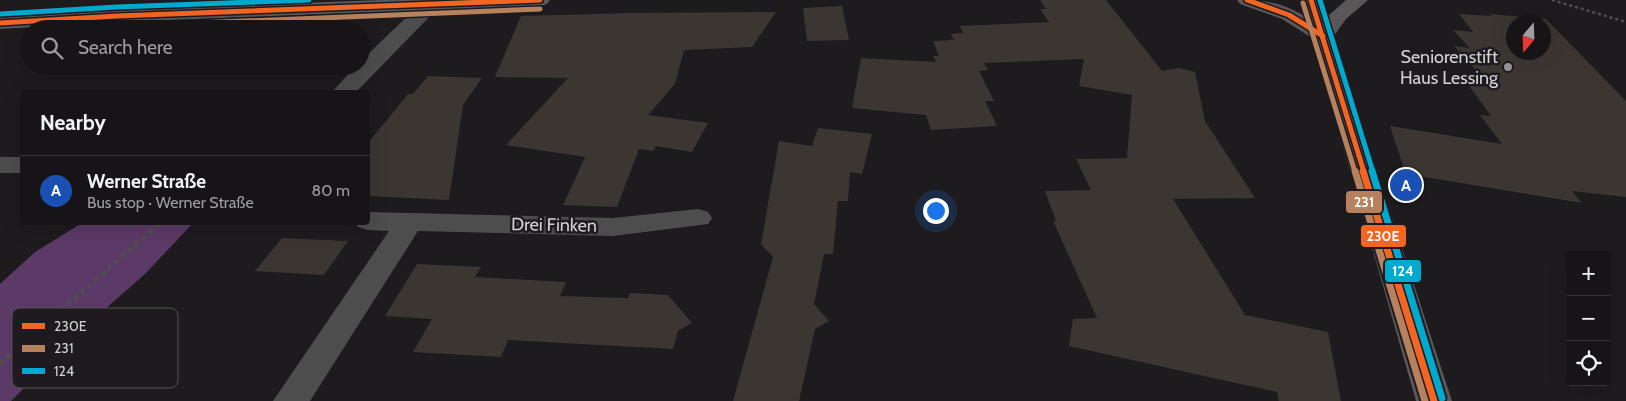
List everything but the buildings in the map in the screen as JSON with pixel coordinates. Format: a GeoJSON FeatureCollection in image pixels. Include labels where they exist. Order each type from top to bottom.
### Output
{"type":"FeatureCollection","features":[{"type":"Feature","properties":{"kind":"main road"},"geometry":{"type":"LineString","coordinates":[[50,20],[540,0]]}},
{"type":"Feature","properties":{"kind":"main road"},"geometry":{"type":"LineString","coordinates":[[1247,0],[1289,15],[1323,36]]}},
{"type":"Feature","properties":{"kind":"main road"},"geometry":{"type":"LineString","coordinates":[[1311,0],[1434,401]]}},
{"type":"Feature","properties":{"kind":"main road"},"geometry":{"type":"LineString","coordinates":[[1323,36],[1339,15],[1358,0]]}},
{"type":"Feature","properties":{"kind":"main road"},"geometry":{"type":"LineString","coordinates":[[0,23],[20,22]]}},
{"type":"Feature","properties":{"kind":"street"},"geometry":{"type":"LineString","coordinates":[[370,64],[430,5]]}},
{"type":"Feature","properties":{"kind":"street"},"geometry":{"type":"LineString","coordinates":[[344,90],[359,75]]}},
{"type":"Feature","properties":{"kind":"street"},"geometry":{"type":"LineString","coordinates":[[0,165],[20,165]]}},
{"type":"Feature","properties":{"kind":"street","name":"Drei Finken"},"geometry":{"type":"LineString","coordinates":[[370,221],[613,227],[698,218]]}},
{"type":"Feature","properties":{"kind":"street"},"geometry":{"type":"LineString","coordinates":[[291,401],[410,222]]}},
{"type":"Feature","properties":{"kind":"path"},"geometry":{"type":"LineString","coordinates":[[1552,0],[1626,22]]}},
{"type":"Feature","properties":{"kind":"path"},"geometry":{"type":"LineString","coordinates":[[63,308],[158,225]]}},
{"type":"Feature","properties":{"kind":"path"},"geometry":{"type":"LineString","coordinates":[[0,364],[12,353]]}},
{"type":"Feature","properties":{"kind":"shaded area"},"geometry":{"type":"Polygon","coordinates":[[[79,225],[191,225],[145,274],[106,308],[12,308],[12,388],[24,388],[11,401],[0,401],[0,284],[35,252],[79,225]]]}},
{"type":"Feature","properties":{"kind":"transit line","name":"124"},"geometry":{"type":"LineString","coordinates":[[0,14],[117,7],[309,0]]}},
{"type":"Feature","properties":{"kind":"transit line","name":"230E"},"geometry":{"type":"LineString","coordinates":[[50,20],[540,0]]}},
{"type":"Feature","properties":{"kind":"transit line","name":"230E"},"geometry":{"type":"LineString","coordinates":[[1247,0],[1289,15],[1323,36]]}},
{"type":"Feature","properties":{"kind":"transit line","name":"230E"},"geometry":{"type":"LineString","coordinates":[[1311,0],[1434,401]]}},
{"type":"Feature","properties":{"kind":"transit line","name":"124"},"geometry":{"type":"LineString","coordinates":[[1320,0],[1442,398]]}},
{"type":"Feature","properties":{"kind":"transit line","name":"231"},"geometry":{"type":"LineString","coordinates":[[1303,3],[1425,401]]}},
{"type":"Feature","properties":{"kind":"transit line","name":"231"},"geometry":{"type":"LineString","coordinates":[[270,20],[540,9]]}},
{"type":"Feature","properties":{"kind":"transit line","name":"230E"},"geometry":{"type":"LineString","coordinates":[[0,23],[20,22]]}},
{"type":"Feature","properties":{"kind":"place","name":"Seniorenstift Haus Lessing"},"geometry":{"type":"Point","coordinates":[1508,67]}},
{"type":"Feature","properties":{"kind":"place","name":"Werner Straße"},"geometry":{"type":"Point","coordinates":[1406,185]}}]}
